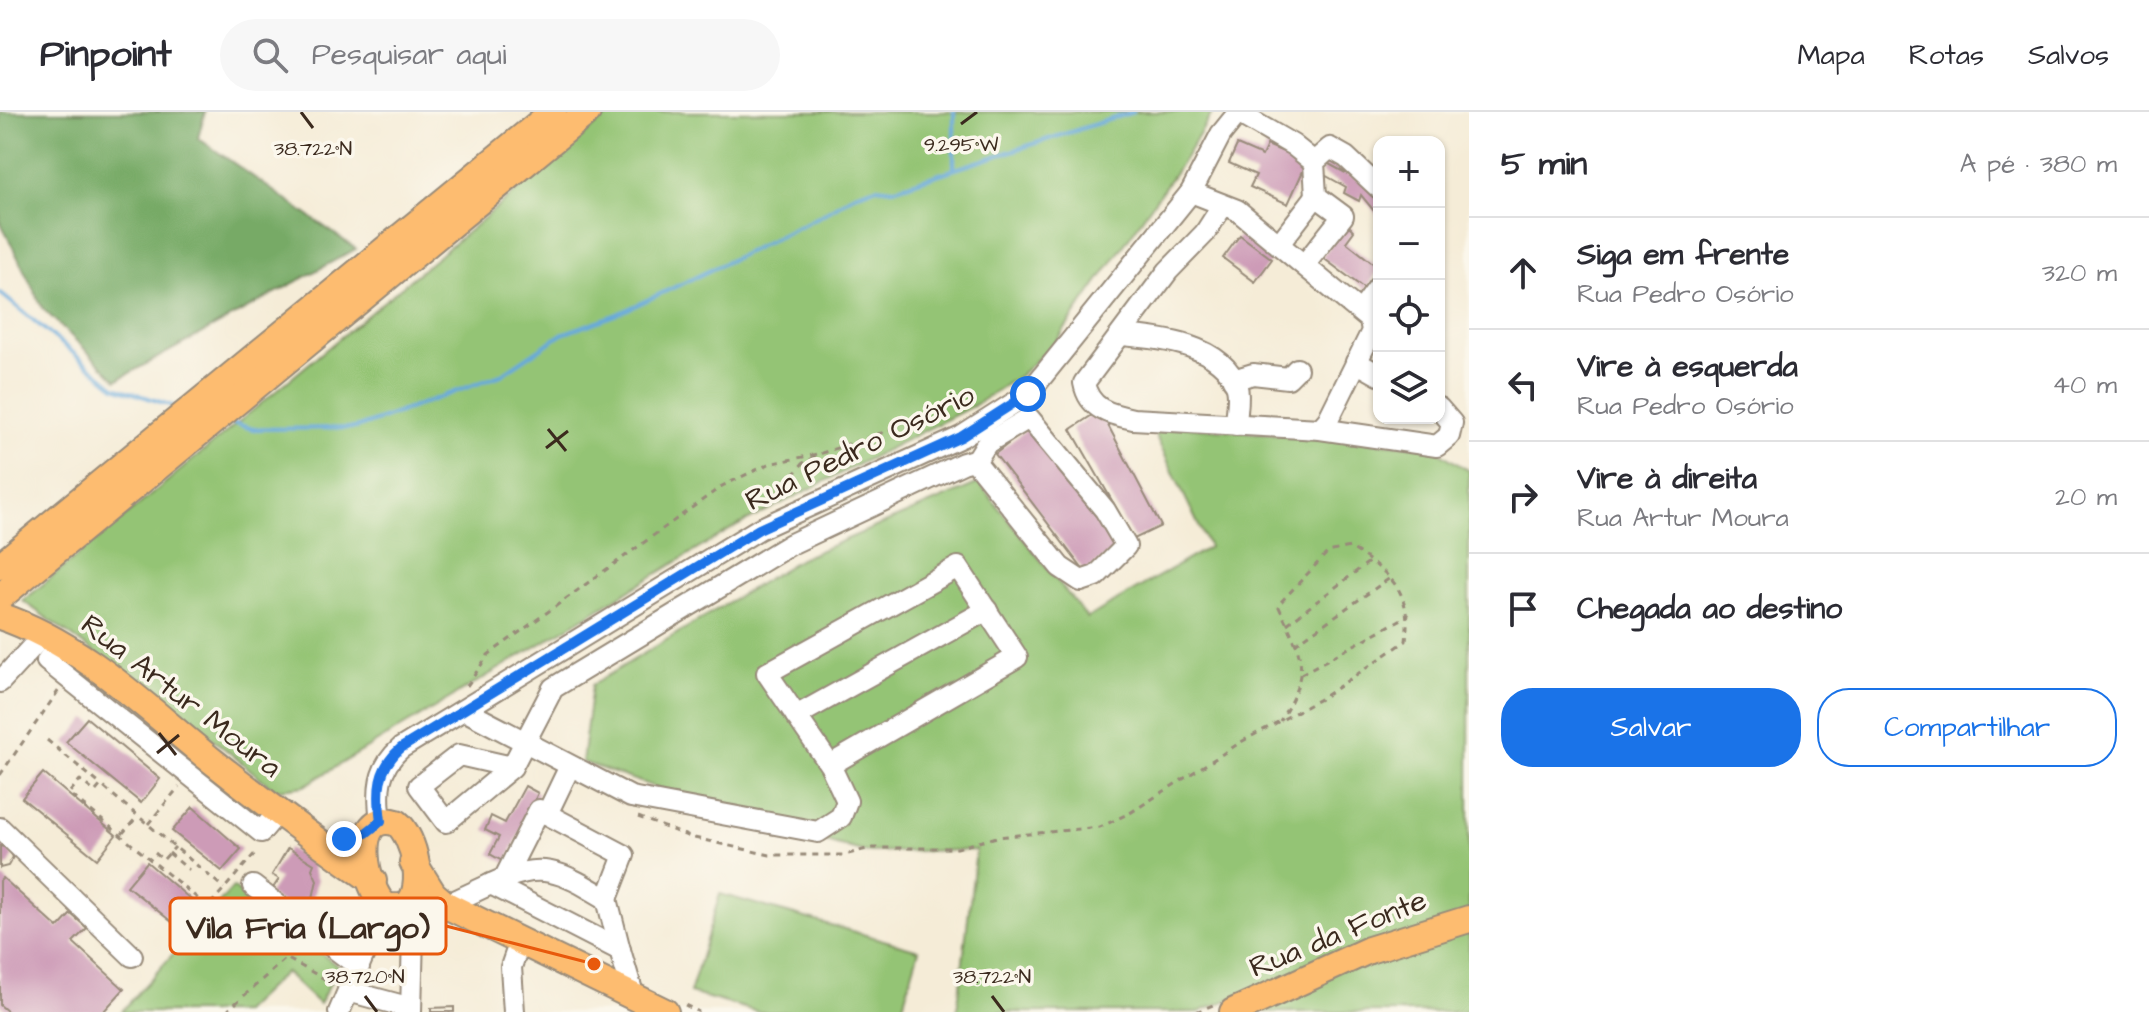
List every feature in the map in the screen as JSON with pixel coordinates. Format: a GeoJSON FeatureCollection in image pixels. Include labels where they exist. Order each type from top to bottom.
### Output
{"type":"FeatureCollection","features":[{"type":"Feature","properties":{"kind":"main road"},"geometry":{"type":"LineString","coordinates":[[0,566],[553,112]]}},
{"type":"Feature","properties":{"kind":"main road"},"geometry":{"type":"LineString","coordinates":[[0,597],[587,112]]}},
{"type":"Feature","properties":{"kind":"main road","name":"Rua Artur Moura"},"geometry":{"type":"LineString","coordinates":[[0,616],[44,634],[101,670],[269,822],[317,838],[374,886],[386,905],[404,906]]}},
{"type":"Feature","properties":{"kind":"main road"},"geometry":{"type":"LineString","coordinates":[[317,838],[344,839],[374,827],[397,823],[405,830],[418,890],[404,906]]}},
{"type":"Feature","properties":{"kind":"main road"},"geometry":{"type":"LineString","coordinates":[[374,827],[364,842],[374,886]]}},
{"type":"Feature","properties":{"kind":"main road"},"geometry":{"type":"LineString","coordinates":[[413,862],[433,894],[446,905],[665,1012]]}},
{"type":"Feature","properties":{"kind":"main road"},"geometry":{"type":"LineString","coordinates":[[404,906],[446,905]]}},
{"type":"Feature","properties":{"kind":"main road","name":"Rua da Fonte"},"geometry":{"type":"LineString","coordinates":[[1233,1012],[1381,945],[1469,919]]}},
{"type":"Feature","properties":{"kind":"street"},"geometry":{"type":"LineString","coordinates":[[1243,112],[1314,162]]}},
{"type":"Feature","properties":{"kind":"street","name":"Rua Pedro Osório"},"geometry":{"type":"LineString","coordinates":[[374,827],[378,784],[387,760],[401,748],[759,529],[961,437],[1028,394],[1191,192],[1221,134],[1234,116],[1243,112]]}},
{"type":"Feature","properties":{"kind":"street"},"geometry":{"type":"LineString","coordinates":[[1314,162],[1330,148],[1346,157],[1373,182]]}},
{"type":"Feature","properties":{"kind":"street"},"geometry":{"type":"LineString","coordinates":[[1279,244],[1316,196],[1314,162]]}},
{"type":"Feature","properties":{"kind":"street"},"geometry":{"type":"LineString","coordinates":[[1191,192],[1237,210],[1362,310],[1370,320],[1372,331],[1328,420],[1320,429]]}},
{"type":"Feature","properties":{"kind":"street"},"geometry":{"type":"LineString","coordinates":[[1305,264],[1343,216],[1316,196]]}},
{"type":"Feature","properties":{"kind":"street"},"geometry":{"type":"LineString","coordinates":[[1223,205],[1205,233],[1168,271],[1084,383],[1093,405],[1110,414],[1133,419],[1320,429],[1437,446],[1449,436],[1452,423],[1445,415]]}},
{"type":"Feature","properties":{"kind":"street"},"geometry":{"type":"LineString","coordinates":[[1362,310],[1373,294]]}},
{"type":"Feature","properties":{"kind":"street"},"geometry":{"type":"LineString","coordinates":[[1122,335],[1168,338],[1223,364],[1238,389],[1236,425]]}},
{"type":"Feature","properties":{"kind":"street"},"geometry":{"type":"LineString","coordinates":[[1356,362],[1373,372]]}},
{"type":"Feature","properties":{"kind":"street"},"geometry":{"type":"LineString","coordinates":[[1233,380],[1253,374],[1288,378],[1297,369]]}},
{"type":"Feature","properties":{"kind":"street"},"geometry":{"type":"LineString","coordinates":[[512,767],[553,688],[791,544],[974,460],[987,443],[1029,418],[1105,510],[1126,546],[1096,576],[1081,581],[1075,578],[1060,567],[974,460]]}},
{"type":"Feature","properties":{"kind":"street"},"geometry":{"type":"LineString","coordinates":[[464,710],[631,797],[818,832],[841,817],[847,801],[830,765],[767,673],[958,567],[1017,657],[830,765]]}},
{"type":"Feature","properties":{"kind":"street"},"geometry":{"type":"LineString","coordinates":[[796,716],[987,610]]}},
{"type":"Feature","properties":{"kind":"street"},"geometry":{"type":"LineString","coordinates":[[44,634],[47,661],[190,775],[269,822]]}},
{"type":"Feature","properties":{"kind":"street"},"geometry":{"type":"LineString","coordinates":[[0,682],[44,634]]}},
{"type":"Feature","properties":{"kind":"street"},"geometry":{"type":"LineString","coordinates":[[547,814],[570,766]]}},
{"type":"Feature","properties":{"kind":"street"},"geometry":{"type":"LineString","coordinates":[[498,881],[539,810],[624,855],[607,899],[634,997]]}},
{"type":"Feature","properties":{"kind":"street"},"geometry":{"type":"LineString","coordinates":[[0,828],[132,956]]}},
{"type":"Feature","properties":{"kind":"street"},"geometry":{"type":"LineString","coordinates":[[446,905],[520,871],[546,868],[607,899]]}},
{"type":"Feature","properties":{"kind":"street"},"geometry":{"type":"LineString","coordinates":[[498,881],[620,950]]}},
{"type":"Feature","properties":{"kind":"street"},"geometry":{"type":"LineString","coordinates":[[253,886],[359,967]]}},
{"type":"Feature","properties":{"kind":"street"},"geometry":{"type":"LineString","coordinates":[[339,1012],[369,942],[374,886]]}},
{"type":"Feature","properties":{"kind":"street"},"geometry":{"type":"LineString","coordinates":[[369,942],[404,906]]}},
{"type":"Feature","properties":{"kind":"street"},"geometry":{"type":"LineString","coordinates":[[348,991],[411,1010],[413,934]]}},
{"type":"Feature","properties":{"kind":"street"},"geometry":{"type":"LineString","coordinates":[[514,1012],[511,967],[520,941]]}},
{"type":"Feature","properties":{"kind":"path"},"geometry":{"type":"LineString","coordinates":[[464,710],[460,699],[488,655],[722,486],[769,464],[822,453],[899,427]]}},
{"type":"Feature","properties":{"kind":"path"},"geometry":{"type":"LineString","coordinates":[[759,529],[770,503],[803,463],[822,453]]}},
{"type":"Feature","properties":{"kind":"path"},"geometry":{"type":"LineString","coordinates":[[627,813],[690,837],[770,855],[845,855],[870,848],[957,848],[997,837],[1100,827],[1130,813],[1322,698],[1406,641],[1409,615],[1400,588],[1371,561],[1350,547],[1328,552],[1278,605],[1302,662],[1300,688],[1280,721]]}},
{"type":"Feature","properties":{"kind":"path"},"geometry":{"type":"LineString","coordinates":[[1287,624],[1371,561]]}},
{"type":"Feature","properties":{"kind":"path"},"geometry":{"type":"LineString","coordinates":[[1295,644],[1390,578]]}},
{"type":"Feature","properties":{"kind":"path"},"geometry":{"type":"LineString","coordinates":[[1301,674],[1409,615]]}},
{"type":"Feature","properties":{"kind":"path"},"geometry":{"type":"LineString","coordinates":[[0,775],[68,677]]}},
{"type":"Feature","properties":{"kind":"path"},"geometry":{"type":"LineString","coordinates":[[47,740],[224,888]]}},
{"type":"Feature","properties":{"kind":"path"},"geometry":{"type":"LineString","coordinates":[[148,824],[190,775]]}},
{"type":"Feature","properties":{"kind":"path"},"geometry":{"type":"LineString","coordinates":[[101,785],[95,792],[80,780],[69,793],[207,906]]}},
{"type":"Feature","properties":{"kind":"path"},"geometry":{"type":"LineString","coordinates":[[121,835],[138,816]]}},
{"type":"Feature","properties":{"kind":"path"},"geometry":{"type":"LineString","coordinates":[[171,949],[262,846],[269,822]]}},
{"type":"Feature","properties":{"kind":"path"},"geometry":{"type":"LineString","coordinates":[[154,862],[157,855],[163,860],[175,847]]}},
{"type":"Feature","properties":{"kind":"path"},"geometry":{"type":"LineString","coordinates":[[169,853],[189,870]]}},
{"type":"Feature","properties":{"kind":"path"},"geometry":{"type":"LineString","coordinates":[[226,1012],[286,958],[348,991]]}},
{"type":"Feature","properties":{"kind":"green space"},"geometry":{"type":"Polygon","coordinates":[[[0,112],[205,112],[198,138],[356,249],[117,380],[43,309],[0,221],[0,112]]]}},
{"type":"Feature","properties":{"kind":"green space"},"geometry":{"type":"Polygon","coordinates":[[[612,112],[1213,112],[1185,158],[1055,343],[1020,375],[975,405],[733,528],[304,786],[275,790],[198,727],[23,601],[612,112]]]}},
{"type":"Feature","properties":{"kind":"green space"},"geometry":{"type":"Polygon","coordinates":[[[1150,424],[1431,447],[1469,471],[1469,1012],[1266,1012],[1252,990],[1199,1012],[957,1012],[976,850],[865,852],[760,823],[582,762],[592,685],[800,559],[979,483],[1087,618],[1209,547],[1150,424]]]}},
{"type":"Feature","properties":{"kind":"green space"},"geometry":{"type":"Polygon","coordinates":[[[233,887],[339,967],[319,1004],[285,972],[243,1012],[121,1012],[233,887]]]}},
{"type":"Feature","properties":{"kind":"green space"},"geometry":{"type":"Polygon","coordinates":[[[720,894],[919,950],[901,1012],[759,1012],[690,993],[720,894]]]}},
{"type":"Feature","properties":{"kind":"building"},"geometry":{"type":"Polygon","coordinates":[[[1237,145],[1262,156],[1267,145],[1307,162],[1288,204],[1250,187],[1256,175],[1229,163],[1237,145]]]}},
{"type":"Feature","properties":{"kind":"building"},"geometry":{"type":"Polygon","coordinates":[[[1327,163],[1368,185],[1373,191],[1373,210],[1361,195],[1359,201],[1344,193],[1346,187],[1321,173],[1327,163]]]}},
{"type":"Feature","properties":{"kind":"building"},"geometry":{"type":"Polygon","coordinates":[[[1347,224],[1354,231],[1346,242],[1373,263],[1373,278],[1366,290],[1322,257],[1347,224]]]}},
{"type":"Feature","properties":{"kind":"building"},"geometry":{"type":"Polygon","coordinates":[[[1240,235],[1272,259],[1255,282],[1223,258],[1240,235]]]}},
{"type":"Feature","properties":{"kind":"building"},"geometry":{"type":"Polygon","coordinates":[[[1100,410],[1161,526],[1134,539],[1071,429],[1100,410]]]}},
{"type":"Feature","properties":{"kind":"building"},"geometry":{"type":"Polygon","coordinates":[[[1030,427],[1121,545],[1085,572],[995,454],[1030,427]]]}},
{"type":"Feature","properties":{"kind":"building"},"geometry":{"type":"Polygon","coordinates":[[[87,718],[160,779],[141,803],[66,742],[87,718]]]}},
{"type":"Feature","properties":{"kind":"building"},"geometry":{"type":"Polygon","coordinates":[[[43,773],[116,835],[97,859],[22,798],[43,773]]]}},
{"type":"Feature","properties":{"kind":"building"},"geometry":{"type":"Polygon","coordinates":[[[525,786],[538,793],[506,863],[490,854],[499,837],[485,830],[491,816],[505,823],[525,786]]]}},
{"type":"Feature","properties":{"kind":"building"},"geometry":{"type":"Polygon","coordinates":[[[193,807],[241,849],[222,871],[172,831],[193,807]]]}},
{"type":"Feature","properties":{"kind":"building"},"geometry":{"type":"Polygon","coordinates":[[[0,846],[8,848],[13,857],[8,866],[0,868],[0,846]]]}},
{"type":"Feature","properties":{"kind":"building"},"geometry":{"type":"Polygon","coordinates":[[[288,848],[314,864],[312,869],[317,880],[313,898],[332,905],[327,919],[317,931],[269,894],[279,879],[272,875],[288,848]]]}},
{"type":"Feature","properties":{"kind":"building"},"geometry":{"type":"Polygon","coordinates":[[[147,862],[196,904],[177,926],[127,886],[147,862]]]}},
{"type":"Feature","properties":{"kind":"building"},"geometry":{"type":"Polygon","coordinates":[[[3,878],[58,928],[71,914],[87,928],[73,942],[124,989],[103,1012],[8,1012],[0,1005],[0,881],[3,878]]]}},
{"type":"Feature","properties":{"kind":"building"},"geometry":{"type":"Polygon","coordinates":[[[454,1007],[454,1012],[431,1012],[431,1008],[454,1007]]]}},
{"type":"Feature","properties":{"kind":"waterway"},"geometry":{"type":"LineString","coordinates":[[954,112],[954,168]]}},
{"type":"Feature","properties":{"kind":"waterway"},"geometry":{"type":"LineString","coordinates":[[229,422],[253,429],[356,428],[501,375],[562,334],[615,315],[692,279],[820,216],[855,194],[876,187],[893,189],[1133,112]]}},
{"type":"Feature","properties":{"kind":"waterway"},"geometry":{"type":"LineString","coordinates":[[0,293],[115,387],[179,408]]}},
{"type":"Feature","properties":{"kind":"place","name":"Vila Fria (Largo)"},"geometry":{"type":"Point","coordinates":[594,964]}},
{"type":"Feature","properties":{"kind":"route"},"geometry":{"type":"LineString","coordinates":[[344,839],[366,833],[381,821],[378,784],[382,769],[401,748],[759,529],[961,437],[1028,394]]}}]}
